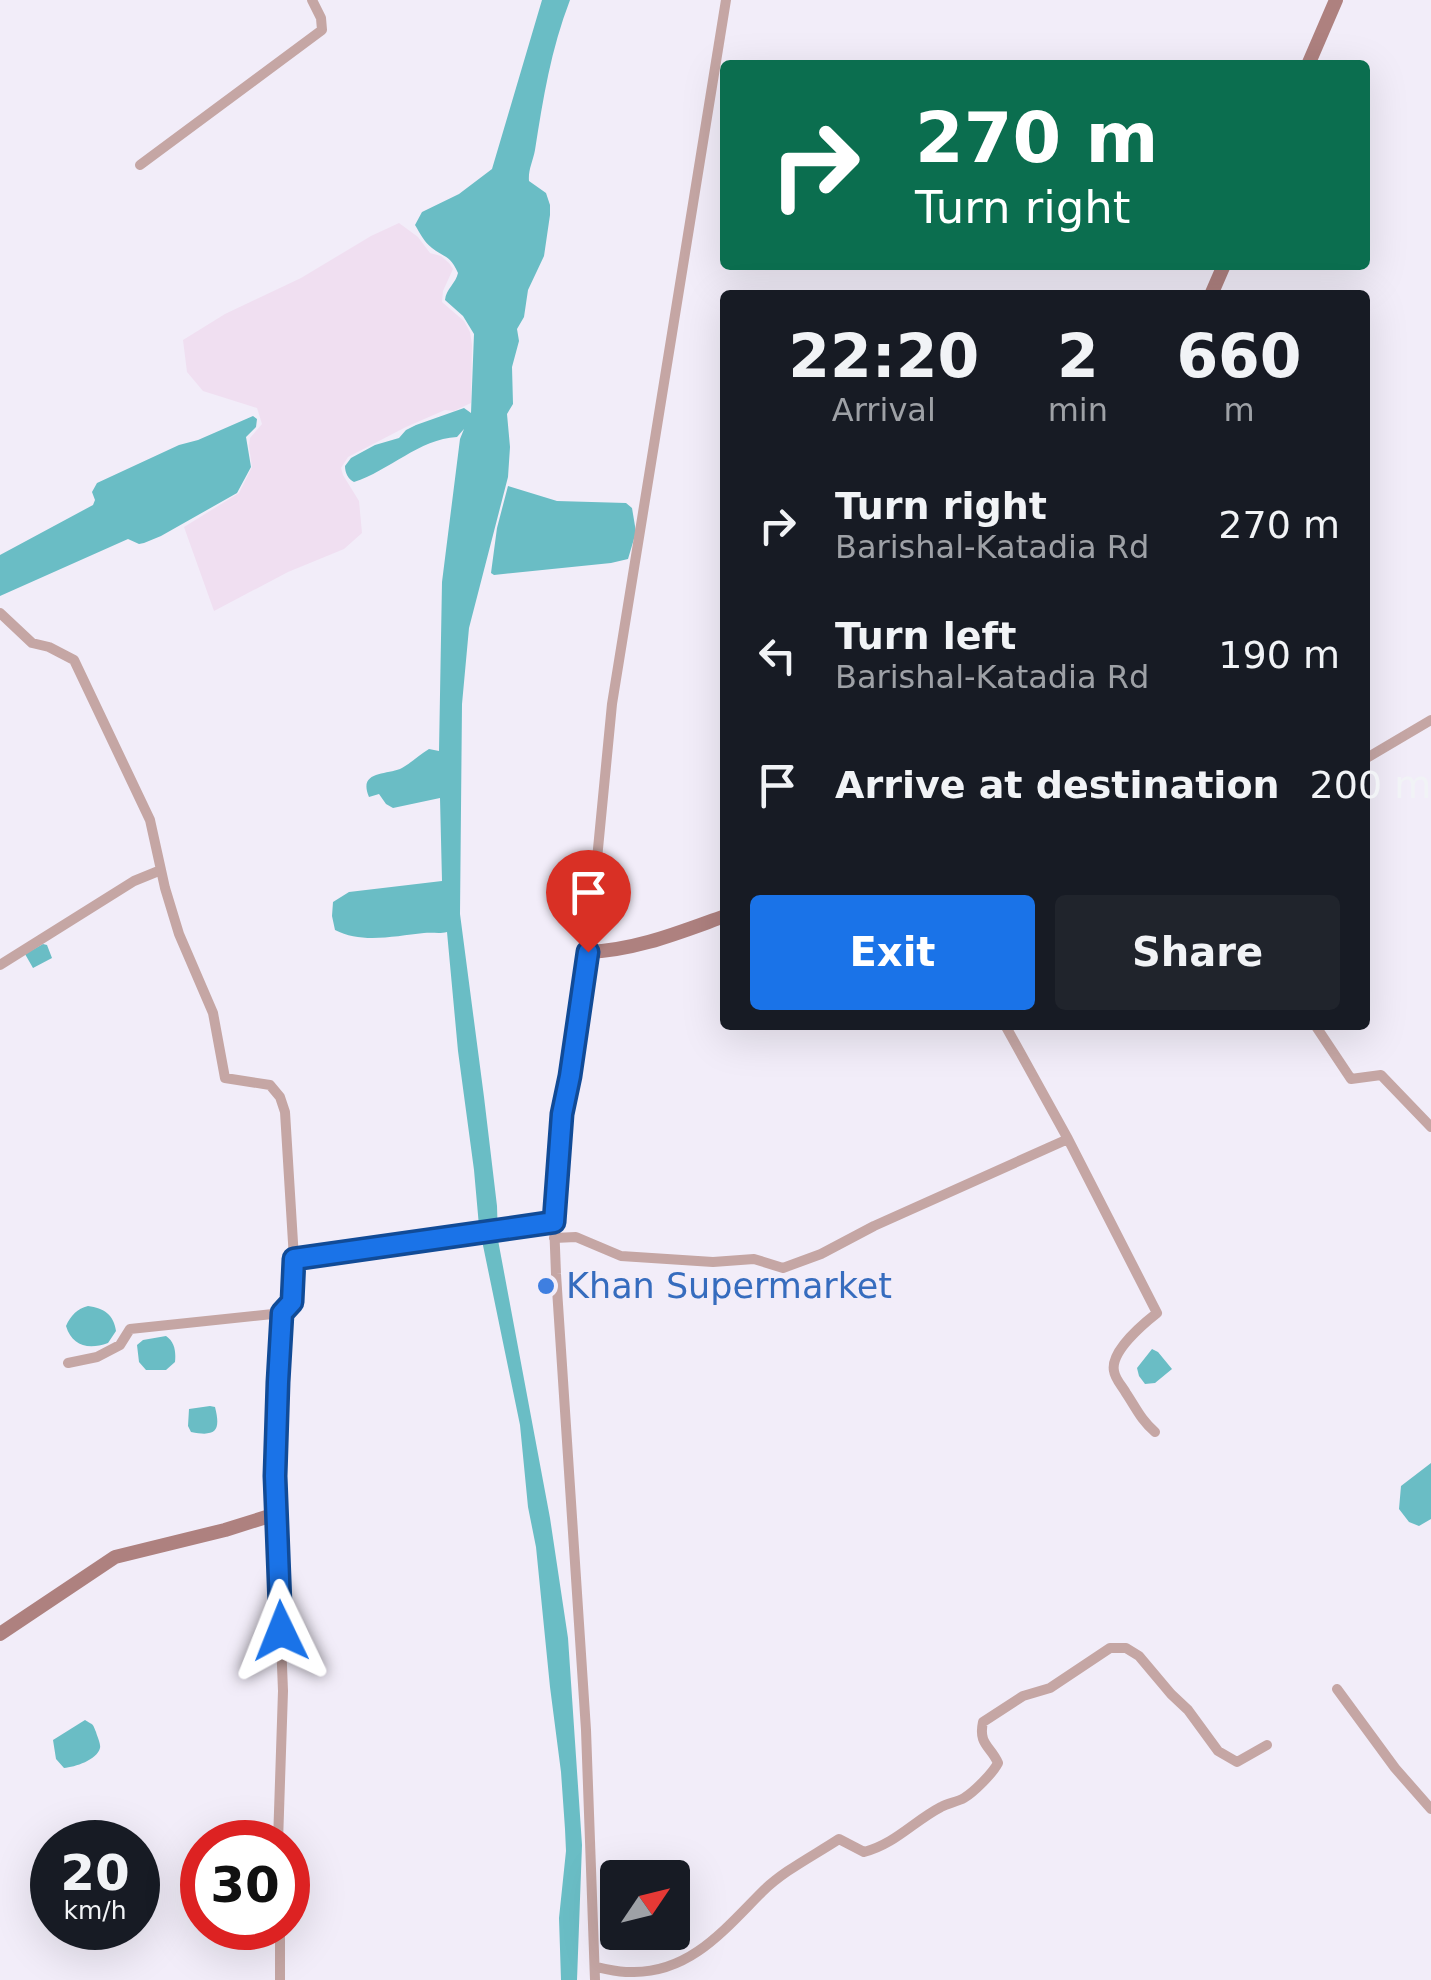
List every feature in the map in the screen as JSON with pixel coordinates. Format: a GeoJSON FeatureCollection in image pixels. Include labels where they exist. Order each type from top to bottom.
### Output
{"type":"FeatureCollection","features":[{"type":"Feature","properties":{"kind":"main road"},"geometry":{"type":"LineString","coordinates":[[1310,60],[1336,0]]}},
{"type":"Feature","properties":{"kind":"main road"},"geometry":{"type":"LineString","coordinates":[[0,1634],[115,1557],[276,1514],[282,1313],[292,1302],[294,1259],[554,1222],[562,1114],[588,952],[664,939],[720,918]]}},
{"type":"Feature","properties":{"kind":"street"},"geometry":{"type":"LineString","coordinates":[[140,165],[322,30],[312,0]]}},
{"type":"Feature","properties":{"kind":"street"},"geometry":{"type":"LineString","coordinates":[[588,952],[612,704],[726,0]]}},
{"type":"Feature","properties":{"kind":"street"},"geometry":{"type":"LineString","coordinates":[[0,613],[32,643],[74,660],[150,820],[178,934],[212,1013],[225,1078],[270,1085],[280,1098],[286,1112],[294,1259]]}},
{"type":"Feature","properties":{"kind":"street"},"geometry":{"type":"LineString","coordinates":[[1370,756],[1431,720]]}},
{"type":"Feature","properties":{"kind":"street"},"geometry":{"type":"LineString","coordinates":[[0,965],[134,882],[161,870]]}},
{"type":"Feature","properties":{"kind":"street"},"geometry":{"type":"LineString","coordinates":[[1008,1030],[1156,1313],[1134,1333],[1112,1367],[1140,1419],[1155,1432]]}},
{"type":"Feature","properties":{"kind":"street"},"geometry":{"type":"LineString","coordinates":[[1318,1030],[1352,1079],[1380,1075],[1431,1128]]}},
{"type":"Feature","properties":{"kind":"street"},"geometry":{"type":"LineString","coordinates":[[554,1238],[576,1238],[620,1256],[713,1262],[754,1259],[783,1268],[1068,1139]]}},
{"type":"Feature","properties":{"kind":"street"},"geometry":{"type":"LineString","coordinates":[[554,1222],[586,1730],[595,1980]]}},
{"type":"Feature","properties":{"kind":"street"},"geometry":{"type":"LineString","coordinates":[[68,1363],[96,1357],[120,1344],[130,1329],[282,1313]]}},
{"type":"Feature","properties":{"kind":"street"},"geometry":{"type":"LineString","coordinates":[[276,1514],[283,1691],[279,1820]]}},
{"type":"Feature","properties":{"kind":"street"},"geometry":{"type":"LineString","coordinates":[[651,1972],[693,1956],[775,1881],[839,1840],[864,1852],[872,1850],[903,1834],[940,1807],[964,1798],[998,1764],[983,1742],[983,1722],[1023,1696],[1050,1688],[1110,1648],[1126,1648],[1139,1656],[1188,1710],[1218,1751],[1237,1762],[1267,1744]]}},
{"type":"Feature","properties":{"kind":"street"},"geometry":{"type":"LineString","coordinates":[[1337,1689],[1395,1768],[1431,1809]]}},
{"type":"Feature","properties":{"kind":"street"},"geometry":{"type":"LineString","coordinates":[[280,1950],[280,1980]]}},
{"type":"Feature","properties":{"kind":"street"},"geometry":{"type":"LineString","coordinates":[[595,1967],[662,1973],[669,1980]]}},
{"type":"Feature","properties":{"kind":"shaded area"},"geometry":{"type":"Polygon","coordinates":[[[399,223],[453,269],[442,302],[464,321],[470,332],[471,403],[406,427],[348,457],[341,468],[359,501],[362,533],[344,549],[288,572],[214,611],[184,527],[239,493],[252,467],[250,438],[262,424],[257,408],[203,391],[187,372],[183,340],[399,223]]]}},
{"type":"Feature","properties":{"kind":"water"},"geometry":{"type":"Polygon","coordinates":[[[542,0],[570,0],[553,56],[529,173],[529,181],[546,193],[550,205],[544,256],[528,290],[524,317],[517,329],[513,404],[507,414],[508,477],[469,628],[462,704],[460,914],[498,1240],[550,1518],[568,1638],[582,1845],[577,1980],[561,1980],[559,1918],[566,1851],[561,1772],[520,1425],[479,1226],[447,932],[356,937],[335,930],[332,916],[333,902],[349,892],[442,881],[440,798],[393,808],[379,794],[369,797],[367,782],[400,769],[429,749],[439,751],[442,582],[464,429],[457,437],[430,443],[354,482],[347,476],[345,466],[351,458],[399,438],[416,425],[464,408],[471,413],[474,334],[463,316],[445,300],[458,273],[450,260],[427,243],[415,225],[422,212],[459,194],[492,169],[542,0]]]}},
{"type":"Feature","properties":{"kind":"water"},"geometry":{"type":"Polygon","coordinates":[[[253,416],[257,419],[256,427],[246,437],[251,467],[237,493],[161,536],[139,544],[128,539],[0,596],[0,555],[93,505],[92,492],[97,483],[253,416]]]}},
{"type":"Feature","properties":{"kind":"water"},"geometry":{"type":"Polygon","coordinates":[[[508,486],[557,501],[626,503],[632,508],[636,532],[628,559],[494,575],[491,573],[497,528],[508,486]]]}},
{"type":"Feature","properties":{"kind":"water"},"geometry":{"type":"Polygon","coordinates":[[[43,944],[52,958],[33,968],[25,954],[43,944]]]}},
{"type":"Feature","properties":{"kind":"water"},"geometry":{"type":"Polygon","coordinates":[[[88,1306],[103,1311],[113,1321],[116,1331],[108,1343],[82,1345],[69,1333],[66,1326],[70,1319],[88,1306]]]}},
{"type":"Feature","properties":{"kind":"water"},"geometry":{"type":"Polygon","coordinates":[[[166,1336],[174,1348],[175,1362],[166,1370],[146,1370],[139,1362],[137,1345],[166,1336]]]}},
{"type":"Feature","properties":{"kind":"water"},"geometry":{"type":"Polygon","coordinates":[[[1152,1349],[1172,1369],[1155,1383],[1145,1384],[1137,1368],[1152,1349]]]}},
{"type":"Feature","properties":{"kind":"water"},"geometry":{"type":"Polygon","coordinates":[[[215,1407],[217,1415],[215,1430],[206,1434],[191,1432],[189,1409],[215,1407]]]}},
{"type":"Feature","properties":{"kind":"water"},"geometry":{"type":"Polygon","coordinates":[[[1431,1463],[1431,1519],[1419,1526],[1409,1522],[1399,1509],[1401,1486],[1431,1463]]]}},
{"type":"Feature","properties":{"kind":"water"},"geometry":{"type":"Polygon","coordinates":[[[85,1720],[93,1725],[100,1748],[90,1759],[64,1768],[56,1759],[53,1740],[85,1720]]]}},
{"type":"Feature","properties":{"kind":"place","name":"Khan Supermarket"},"geometry":{"type":"Point","coordinates":[546,1286]}},
{"type":"Feature","properties":{"kind":"route"},"geometry":{"type":"LineString","coordinates":[[281,1631],[275,1476],[278,1382],[282,1313],[292,1302],[294,1259],[554,1222],[562,1114],[588,952]]}}]}
